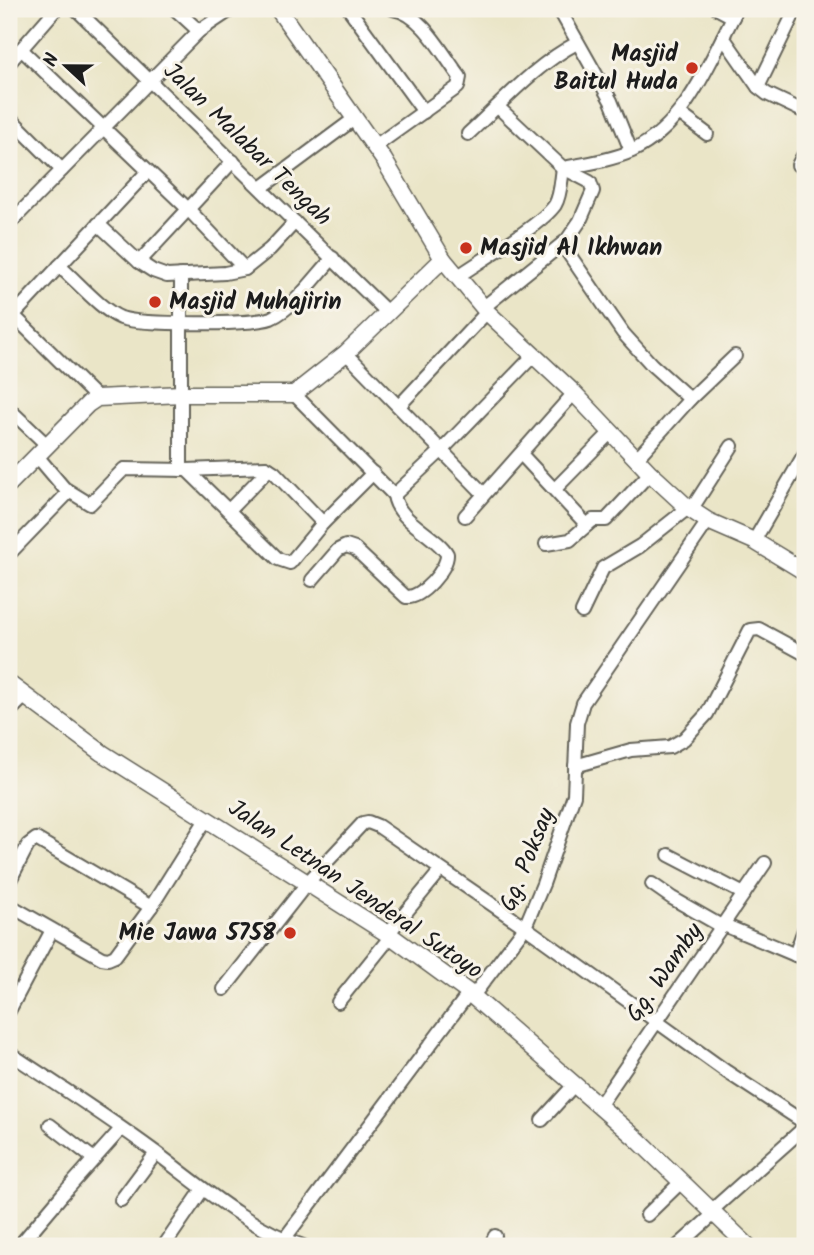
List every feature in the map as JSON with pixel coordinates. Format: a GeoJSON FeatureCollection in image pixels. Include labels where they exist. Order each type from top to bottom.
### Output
{"type":"FeatureCollection","features":[{"type":"Feature","properties":{"kind":"street"},"geometry":{"type":"LineString","coordinates":[[9,63],[56,9]]}},
{"type":"Feature","properties":{"kind":"street","name":"Jalan Malabar Tengah"},"geometry":{"type":"LineString","coordinates":[[76,9],[388,313]]}},
{"type":"Feature","properties":{"kind":"street"},"geometry":{"type":"LineString","coordinates":[[175,9],[200,31]]}},
{"type":"Feature","properties":{"kind":"street"},"geometry":{"type":"LineString","coordinates":[[187,9],[200,31]]}},
{"type":"Feature","properties":{"kind":"street"},"geometry":{"type":"LineString","coordinates":[[11,219],[200,31],[232,9]]}},
{"type":"Feature","properties":{"kind":"street"},"geometry":{"type":"LineString","coordinates":[[278,9],[374,147],[443,259],[486,309],[574,393],[650,473],[690,509],[708,521],[754,541],[805,572]]}},
{"type":"Feature","properties":{"kind":"street"},"geometry":{"type":"LineString","coordinates":[[349,9],[424,112]]}},
{"type":"Feature","properties":{"kind":"street"},"geometry":{"type":"LineString","coordinates":[[374,147],[458,87],[460,77],[416,18],[405,11],[393,9]]}},
{"type":"Feature","properties":{"kind":"street"},"geometry":{"type":"LineString","coordinates":[[559,9],[611,101],[631,151]]}},
{"type":"Feature","properties":{"kind":"street"},"geometry":{"type":"LineString","coordinates":[[563,168],[631,151],[660,133],[678,113],[713,59],[735,13],[718,9]]}},
{"type":"Feature","properties":{"kind":"street"},"geometry":{"type":"LineString","coordinates":[[758,87],[796,9]]}},
{"type":"Feature","properties":{"kind":"street"},"geometry":{"type":"LineString","coordinates":[[723,37],[758,87],[805,112]]}},
{"type":"Feature","properties":{"kind":"street"},"geometry":{"type":"LineString","coordinates":[[468,134],[556,54],[577,43]]}},
{"type":"Feature","properties":{"kind":"street"},"geometry":{"type":"LineString","coordinates":[[21,49],[188,209],[244,269]]}},
{"type":"Feature","properties":{"kind":"street"},"geometry":{"type":"LineString","coordinates":[[399,406],[486,309],[562,244],[580,221],[593,191],[590,182],[563,168],[498,107]]}},
{"type":"Feature","properties":{"kind":"street"},"geometry":{"type":"LineString","coordinates":[[678,113],[707,134]]}},
{"type":"Feature","properties":{"kind":"street"},"geometry":{"type":"LineString","coordinates":[[9,117],[62,170]]}},
{"type":"Feature","properties":{"kind":"street"},"geometry":{"type":"LineString","coordinates":[[261,188],[354,119]]}},
{"type":"Feature","properties":{"kind":"street"},"geometry":{"type":"LineString","coordinates":[[798,165],[805,152]]}},
{"type":"Feature","properties":{"kind":"street"},"geometry":{"type":"LineString","coordinates":[[139,262],[233,161]]}},
{"type":"Feature","properties":{"kind":"street"},"geometry":{"type":"LineString","coordinates":[[457,277],[548,212],[558,197],[563,168]]}},
{"type":"Feature","properties":{"kind":"street"},"geometry":{"type":"LineString","coordinates":[[97,398],[10,315],[148,171]]}},
{"type":"Feature","properties":{"kind":"street"},"geometry":{"type":"LineString","coordinates":[[98,224],[139,262],[167,276],[225,274],[244,269],[270,249],[295,222]]}},
{"type":"Feature","properties":{"kind":"street"},"geometry":{"type":"LineString","coordinates":[[562,244],[623,333],[652,366],[690,399]]}},
{"type":"Feature","properties":{"kind":"street"},"geometry":{"type":"LineString","coordinates":[[59,266],[117,316],[182,323],[255,322],[285,310],[333,258]]}},
{"type":"Feature","properties":{"kind":"street"},"geometry":{"type":"LineString","coordinates":[[9,484],[97,398],[181,394],[294,394],[346,353],[443,259]]}},
{"type":"Feature","properties":{"kind":"street"},"geometry":{"type":"LineString","coordinates":[[181,275],[184,470],[278,559],[290,563],[323,523],[373,473]]}},
{"type":"Feature","properties":{"kind":"street"},"geometry":{"type":"LineString","coordinates":[[346,353],[484,494]]}},
{"type":"Feature","properties":{"kind":"street"},"geometry":{"type":"LineString","coordinates":[[394,495],[440,452],[533,356]]}},
{"type":"Feature","properties":{"kind":"street"},"geometry":{"type":"LineString","coordinates":[[637,458],[690,399],[734,356]]}},
{"type":"Feature","properties":{"kind":"street"},"geometry":{"type":"LineString","coordinates":[[465,516],[574,393]]}},
{"type":"Feature","properties":{"kind":"street"},"geometry":{"type":"LineString","coordinates":[[294,394],[394,495],[395,502],[416,526],[439,544],[448,559],[442,570],[419,595],[411,598],[406,597],[355,549],[346,546],[338,550],[312,580]]}},
{"type":"Feature","properties":{"kind":"street"},"geometry":{"type":"LineString","coordinates":[[9,409],[42,451],[69,492],[92,504],[124,469],[184,470],[262,466],[269,468],[323,523]]}},
{"type":"Feature","properties":{"kind":"street"},"geometry":{"type":"LineString","coordinates":[[555,489],[611,432]]}},
{"type":"Feature","properties":{"kind":"street"},"geometry":{"type":"LineString","coordinates":[[582,612],[603,568],[640,546],[690,509],[732,446]]}},
{"type":"Feature","properties":{"kind":"street"},"geometry":{"type":"LineString","coordinates":[[754,541],[805,453]]}},
{"type":"Feature","properties":{"kind":"street"},"geometry":{"type":"LineString","coordinates":[[521,454],[587,525]]}},
{"type":"Feature","properties":{"kind":"street"},"geometry":{"type":"LineString","coordinates":[[229,510],[269,468]]}},
{"type":"Feature","properties":{"kind":"street"},"geometry":{"type":"LineString","coordinates":[[545,544],[569,540],[593,520],[606,520],[650,473]]}},
{"type":"Feature","properties":{"kind":"street"},"geometry":{"type":"LineString","coordinates":[[9,554],[69,492]]}},
{"type":"Feature","properties":{"kind":"street","name":"Gg. Poksay"},"geometry":{"type":"LineString","coordinates":[[281,1243],[525,927],[570,811],[576,780],[577,723],[583,703],[708,521]]}},
{"type":"Feature","properties":{"kind":"street"},"geometry":{"type":"LineString","coordinates":[[575,766],[631,750],[670,747],[684,738],[707,714],[750,630],[760,629],[805,654]]}},
{"type":"Feature","properties":{"kind":"street","name":"Jalan Letnan Jenderal Sutoyo"},"geometry":{"type":"LineString","coordinates":[[9,684],[102,753],[308,882],[389,935],[471,994],[599,1106],[748,1246]]}},
{"type":"Feature","properties":{"kind":"street"},"geometry":{"type":"LineString","coordinates":[[9,712],[25,696]]}},
{"type":"Feature","properties":{"kind":"street"},"geometry":{"type":"LineString","coordinates":[[9,905],[108,959],[114,956],[151,907],[207,818]]}},
{"type":"Feature","properties":{"kind":"street"},"geometry":{"type":"LineString","coordinates":[[224,989],[308,882],[363,823],[378,826],[805,1125],[678,1246]]}},
{"type":"Feature","properties":{"kind":"street"},"geometry":{"type":"LineString","coordinates":[[9,882],[28,845],[36,839],[151,907]]}},
{"type":"Feature","properties":{"kind":"street"},"geometry":{"type":"LineString","coordinates":[[669,855],[744,894]]}},
{"type":"Feature","properties":{"kind":"street","name":"Gg. Wamby"},"geometry":{"type":"LineString","coordinates":[[599,1106],[765,863]]}},
{"type":"Feature","properties":{"kind":"street"},"geometry":{"type":"LineString","coordinates":[[338,1002],[436,876]]}},
{"type":"Feature","properties":{"kind":"street"},"geometry":{"type":"LineString","coordinates":[[652,884],[723,926],[800,957],[805,928]]}},
{"type":"Feature","properties":{"kind":"street"},"geometry":{"type":"LineString","coordinates":[[9,1011],[52,930]]}},
{"type":"Feature","properties":{"kind":"street"},"geometry":{"type":"LineString","coordinates":[[9,1053],[156,1153],[281,1243],[303,1246]]}},
{"type":"Feature","properties":{"kind":"street"},"geometry":{"type":"LineString","coordinates":[[542,1120],[574,1085]]}},
{"type":"Feature","properties":{"kind":"street"},"geometry":{"type":"LineString","coordinates":[[50,1125],[94,1159]]}},
{"type":"Feature","properties":{"kind":"street"},"geometry":{"type":"LineString","coordinates":[[19,1246],[121,1129]]}},
{"type":"Feature","properties":{"kind":"street"},"geometry":{"type":"LineString","coordinates":[[121,1200],[156,1153]]}},
{"type":"Feature","properties":{"kind":"street"},"geometry":{"type":"LineString","coordinates":[[647,1215],[681,1182]]}},
{"type":"Feature","properties":{"kind":"street"},"geometry":{"type":"LineString","coordinates":[[164,1246],[204,1189]]}},
{"type":"Feature","properties":{"kind":"place","name":"Masjid Baitul Huda"},"geometry":{"type":"Point","coordinates":[692,68]}},
{"type":"Feature","properties":{"kind":"place","name":"Masjid Al Ikhwan"},"geometry":{"type":"Point","coordinates":[466,248]}},
{"type":"Feature","properties":{"kind":"place","name":"Masjid Muhajirin"},"geometry":{"type":"Point","coordinates":[155,302]}},
{"type":"Feature","properties":{"kind":"place","name":"Mie Jawa 5758"},"geometry":{"type":"Point","coordinates":[290,933]}}]}
